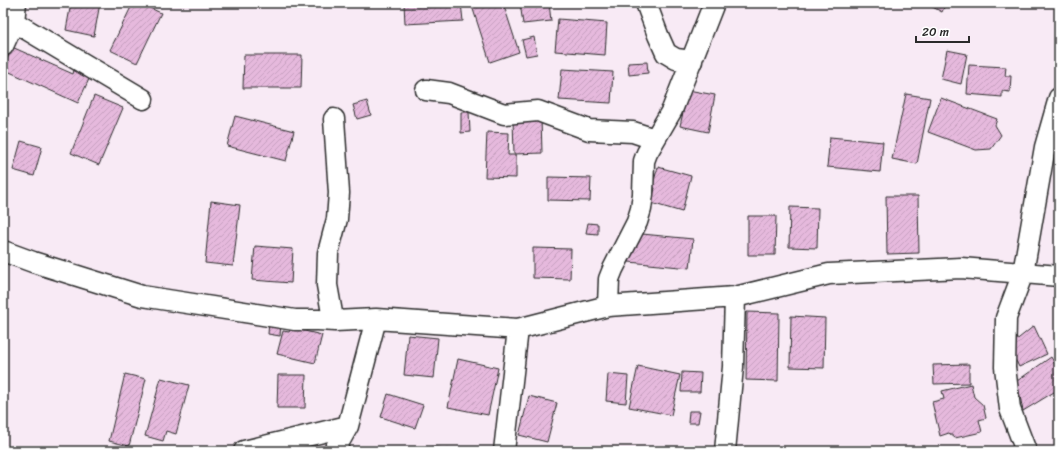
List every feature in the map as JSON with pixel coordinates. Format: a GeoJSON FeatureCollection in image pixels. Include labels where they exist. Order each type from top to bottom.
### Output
{"type":"FeatureCollection","features":[{"type":"Feature","properties":{"kind":"street"},"geometry":{"type":"LineString","coordinates":[[646,3],[666,53],[676,59],[692,61]]}},
{"type":"Feature","properties":{"kind":"street"},"geometry":{"type":"LineString","coordinates":[[608,306],[609,279],[637,222],[641,209],[644,161],[654,139],[672,110],[714,3]]}},
{"type":"Feature","properties":{"kind":"street"},"geometry":{"type":"LineString","coordinates":[[3,46],[15,12],[143,99]]}},
{"type":"Feature","properties":{"kind":"street"},"geometry":{"type":"LineString","coordinates":[[426,90],[449,93],[504,114],[538,111],[589,130],[633,132],[654,139]]}},
{"type":"Feature","properties":{"kind":"street"},"geometry":{"type":"LineString","coordinates":[[1026,451],[1010,409],[1005,367],[1006,318],[1023,273],[1045,147],[1059,98]]}},
{"type":"Feature","properties":{"kind":"street"},"geometry":{"type":"LineString","coordinates":[[334,118],[339,193],[337,219],[328,253],[327,285],[335,321]]}},
{"type":"Feature","properties":{"kind":"street"},"geometry":{"type":"LineString","coordinates":[[3,251],[33,262],[142,296],[295,320],[335,321],[376,319],[518,329],[608,306],[735,297],[829,274],[961,268],[1059,276]]}},
{"type":"Feature","properties":{"kind":"street"},"geometry":{"type":"LineString","coordinates":[[725,451],[733,367],[735,297]]}},
{"type":"Feature","properties":{"kind":"street"},"geometry":{"type":"LineString","coordinates":[[334,451],[348,426],[376,319]]}},
{"type":"Feature","properties":{"kind":"street"},"geometry":{"type":"LineString","coordinates":[[504,451],[518,329]]}},
{"type":"Feature","properties":{"kind":"street"},"geometry":{"type":"LineString","coordinates":[[244,451],[348,426]]}},
{"type":"Feature","properties":{"kind":"building"},"geometry":{"type":"Polygon","coordinates":[[[71,3],[100,3],[94,36],[66,30],[71,3]]]}},
{"type":"Feature","properties":{"kind":"building"},"geometry":{"type":"Polygon","coordinates":[[[133,3],[139,3],[161,13],[137,63],[110,50],[133,3]]]}},
{"type":"Feature","properties":{"kind":"building"},"geometry":{"type":"Polygon","coordinates":[[[404,3],[461,3],[463,21],[405,24],[404,3]]]}},
{"type":"Feature","properties":{"kind":"building"},"geometry":{"type":"Polygon","coordinates":[[[471,3],[503,3],[519,52],[490,62],[471,3]]]}},
{"type":"Feature","properties":{"kind":"building"},"geometry":{"type":"Polygon","coordinates":[[[520,3],[549,3],[551,21],[523,24],[520,3]]]}},
{"type":"Feature","properties":{"kind":"building"},"geometry":{"type":"Polygon","coordinates":[[[925,3],[946,3],[942,12],[925,3]]]}},
{"type":"Feature","properties":{"kind":"building"},"geometry":{"type":"Polygon","coordinates":[[[558,19],[607,23],[605,55],[555,51],[558,19]]]}},
{"type":"Feature","properties":{"kind":"building"},"geometry":{"type":"Polygon","coordinates":[[[534,37],[537,54],[526,56],[522,40],[534,37]]]}},
{"type":"Feature","properties":{"kind":"building"},"geometry":{"type":"Polygon","coordinates":[[[12,47],[73,74],[74,70],[90,77],[78,103],[3,69],[12,47]]]}},
{"type":"Feature","properties":{"kind":"building"},"geometry":{"type":"Polygon","coordinates":[[[947,50],[967,54],[961,84],[941,79],[947,50]]]}},
{"type":"Feature","properties":{"kind":"building"},"geometry":{"type":"Polygon","coordinates":[[[244,55],[302,55],[301,88],[243,88],[244,55]]]}},
{"type":"Feature","properties":{"kind":"building"},"geometry":{"type":"Polygon","coordinates":[[[647,62],[648,73],[629,75],[628,63],[647,62]]]}},
{"type":"Feature","properties":{"kind":"building"},"geometry":{"type":"Polygon","coordinates":[[[969,65],[1006,67],[1005,76],[1011,76],[1010,92],[1002,91],[1002,97],[967,94],[969,65]]]}},
{"type":"Feature","properties":{"kind":"building"},"geometry":{"type":"Polygon","coordinates":[[[562,69],[613,72],[611,103],[559,100],[562,69]]]}},
{"type":"Feature","properties":{"kind":"building"},"geometry":{"type":"Polygon","coordinates":[[[688,90],[715,95],[708,132],[680,126],[688,90]]]}},
{"type":"Feature","properties":{"kind":"building"},"geometry":{"type":"Polygon","coordinates":[[[906,94],[930,98],[917,164],[892,159],[906,94]]]}},
{"type":"Feature","properties":{"kind":"building"},"geometry":{"type":"Polygon","coordinates":[[[94,96],[123,108],[99,165],[71,153],[94,96]]]}},
{"type":"Feature","properties":{"kind":"building"},"geometry":{"type":"Polygon","coordinates":[[[941,98],[997,119],[995,125],[1001,135],[991,149],[976,150],[928,132],[941,98]]]}},
{"type":"Feature","properties":{"kind":"building"},"geometry":{"type":"Polygon","coordinates":[[[367,101],[371,115],[357,119],[353,105],[367,101]]]}},
{"type":"Feature","properties":{"kind":"building"},"geometry":{"type":"Polygon","coordinates":[[[461,112],[469,112],[470,132],[461,133],[461,112]]]}},
{"type":"Feature","properties":{"kind":"building"},"geometry":{"type":"Polygon","coordinates":[[[235,116],[294,131],[286,161],[227,146],[235,116]]]}},
{"type":"Feature","properties":{"kind":"building"},"geometry":{"type":"Polygon","coordinates":[[[541,118],[542,153],[514,154],[513,119],[541,118]]]}},
{"type":"Feature","properties":{"kind":"building"},"geometry":{"type":"Polygon","coordinates":[[[487,132],[509,133],[508,155],[516,155],[516,178],[485,177],[487,132]]]}},
{"type":"Feature","properties":{"kind":"building"},"geometry":{"type":"Polygon","coordinates":[[[830,137],[883,142],[880,172],[827,167],[830,137]]]}},
{"type":"Feature","properties":{"kind":"building"},"geometry":{"type":"Polygon","coordinates":[[[21,141],[42,147],[34,176],[13,170],[21,141]]]}},
{"type":"Feature","properties":{"kind":"building"},"geometry":{"type":"Polygon","coordinates":[[[658,167],[691,176],[682,212],[651,203],[655,188],[652,187],[658,167]]]}},
{"type":"Feature","properties":{"kind":"building"},"geometry":{"type":"Polygon","coordinates":[[[548,177],[591,178],[590,201],[548,200],[548,177]]]}},
{"type":"Feature","properties":{"kind":"building"},"geometry":{"type":"Polygon","coordinates":[[[886,196],[918,196],[919,253],[887,254],[886,196]]]}},
{"type":"Feature","properties":{"kind":"building"},"geometry":{"type":"Polygon","coordinates":[[[211,201],[240,205],[233,266],[205,263],[211,201]]]}},
{"type":"Feature","properties":{"kind":"building"},"geometry":{"type":"Polygon","coordinates":[[[790,207],[818,208],[817,248],[789,247],[790,207]]]}},
{"type":"Feature","properties":{"kind":"building"},"geometry":{"type":"Polygon","coordinates":[[[748,216],[776,216],[775,255],[748,255],[748,216]]]}},
{"type":"Feature","properties":{"kind":"building"},"geometry":{"type":"Polygon","coordinates":[[[588,223],[598,224],[598,234],[586,233],[588,223]]]}},
{"type":"Feature","properties":{"kind":"building"},"geometry":{"type":"Polygon","coordinates":[[[632,233],[693,239],[690,268],[629,262],[632,233]]]}},
{"type":"Feature","properties":{"kind":"building"},"geometry":{"type":"Polygon","coordinates":[[[255,246],[293,249],[291,283],[252,280],[255,246]]]}},
{"type":"Feature","properties":{"kind":"building"},"geometry":{"type":"Polygon","coordinates":[[[533,248],[571,249],[570,279],[533,278],[533,248]]]}},
{"type":"Feature","properties":{"kind":"building"},"geometry":{"type":"Polygon","coordinates":[[[747,312],[779,313],[778,381],[746,380],[747,312]]]}},
{"type":"Feature","properties":{"kind":"building"},"geometry":{"type":"Polygon","coordinates":[[[791,316],[825,318],[824,368],[790,367],[791,316]]]}},
{"type":"Feature","properties":{"kind":"building"},"geometry":{"type":"Polygon","coordinates":[[[269,321],[281,322],[280,336],[268,334],[269,321]]]}},
{"type":"Feature","properties":{"kind":"building"},"geometry":{"type":"Polygon","coordinates":[[[1034,326],[1047,354],[1019,367],[1009,346],[1034,326]]]}},
{"type":"Feature","properties":{"kind":"building"},"geometry":{"type":"Polygon","coordinates":[[[291,328],[322,335],[315,363],[277,354],[283,331],[289,332],[291,328]]]}},
{"type":"Feature","properties":{"kind":"building"},"geometry":{"type":"Polygon","coordinates":[[[408,335],[438,338],[434,378],[404,375],[408,335]]]}},
{"type":"Feature","properties":{"kind":"building"},"geometry":{"type":"Polygon","coordinates":[[[1051,357],[1059,371],[1059,389],[1023,411],[1017,381],[1051,357]]]}},
{"type":"Feature","properties":{"kind":"building"},"geometry":{"type":"Polygon","coordinates":[[[458,359],[498,368],[488,415],[448,407],[458,359]]]}},
{"type":"Feature","properties":{"kind":"building"},"geometry":{"type":"Polygon","coordinates":[[[969,364],[969,383],[934,384],[933,365],[969,364]]]}},
{"type":"Feature","properties":{"kind":"building"},"geometry":{"type":"Polygon","coordinates":[[[638,366],[680,375],[671,415],[629,407],[638,366]]]}},
{"type":"Feature","properties":{"kind":"building"},"geometry":{"type":"Polygon","coordinates":[[[682,372],[701,373],[700,392],[681,392],[682,372]]]}},
{"type":"Feature","properties":{"kind":"building"},"geometry":{"type":"Polygon","coordinates":[[[125,374],[146,379],[129,446],[109,441],[125,374]]]}},
{"type":"Feature","properties":{"kind":"building"},"geometry":{"type":"Polygon","coordinates":[[[608,374],[628,376],[626,403],[606,401],[608,374]]]}},
{"type":"Feature","properties":{"kind":"building"},"geometry":{"type":"Polygon","coordinates":[[[278,375],[306,375],[305,408],[277,408],[278,375]]]}},
{"type":"Feature","properties":{"kind":"building"},"geometry":{"type":"Polygon","coordinates":[[[161,378],[189,385],[176,434],[166,431],[163,441],[145,436],[161,378]]]}},
{"type":"Feature","properties":{"kind":"building"},"geometry":{"type":"Polygon","coordinates":[[[971,384],[974,397],[983,405],[986,418],[979,420],[982,432],[955,438],[949,433],[940,436],[932,402],[944,399],[942,391],[971,384]]]}},
{"type":"Feature","properties":{"kind":"building"},"geometry":{"type":"Polygon","coordinates":[[[388,394],[423,405],[415,428],[381,417],[388,394]]]}},
{"type":"Feature","properties":{"kind":"building"},"geometry":{"type":"Polygon","coordinates":[[[529,396],[557,403],[547,442],[519,435],[529,396]]]}},
{"type":"Feature","properties":{"kind":"building"},"geometry":{"type":"Polygon","coordinates":[[[689,411],[700,411],[698,423],[688,423],[689,411]]]}},
{"type":"Feature","properties":{"kind":"building"},"geometry":{"type":"Polygon","coordinates":[[[431,447],[461,451],[430,451],[431,447]]]}}]}
